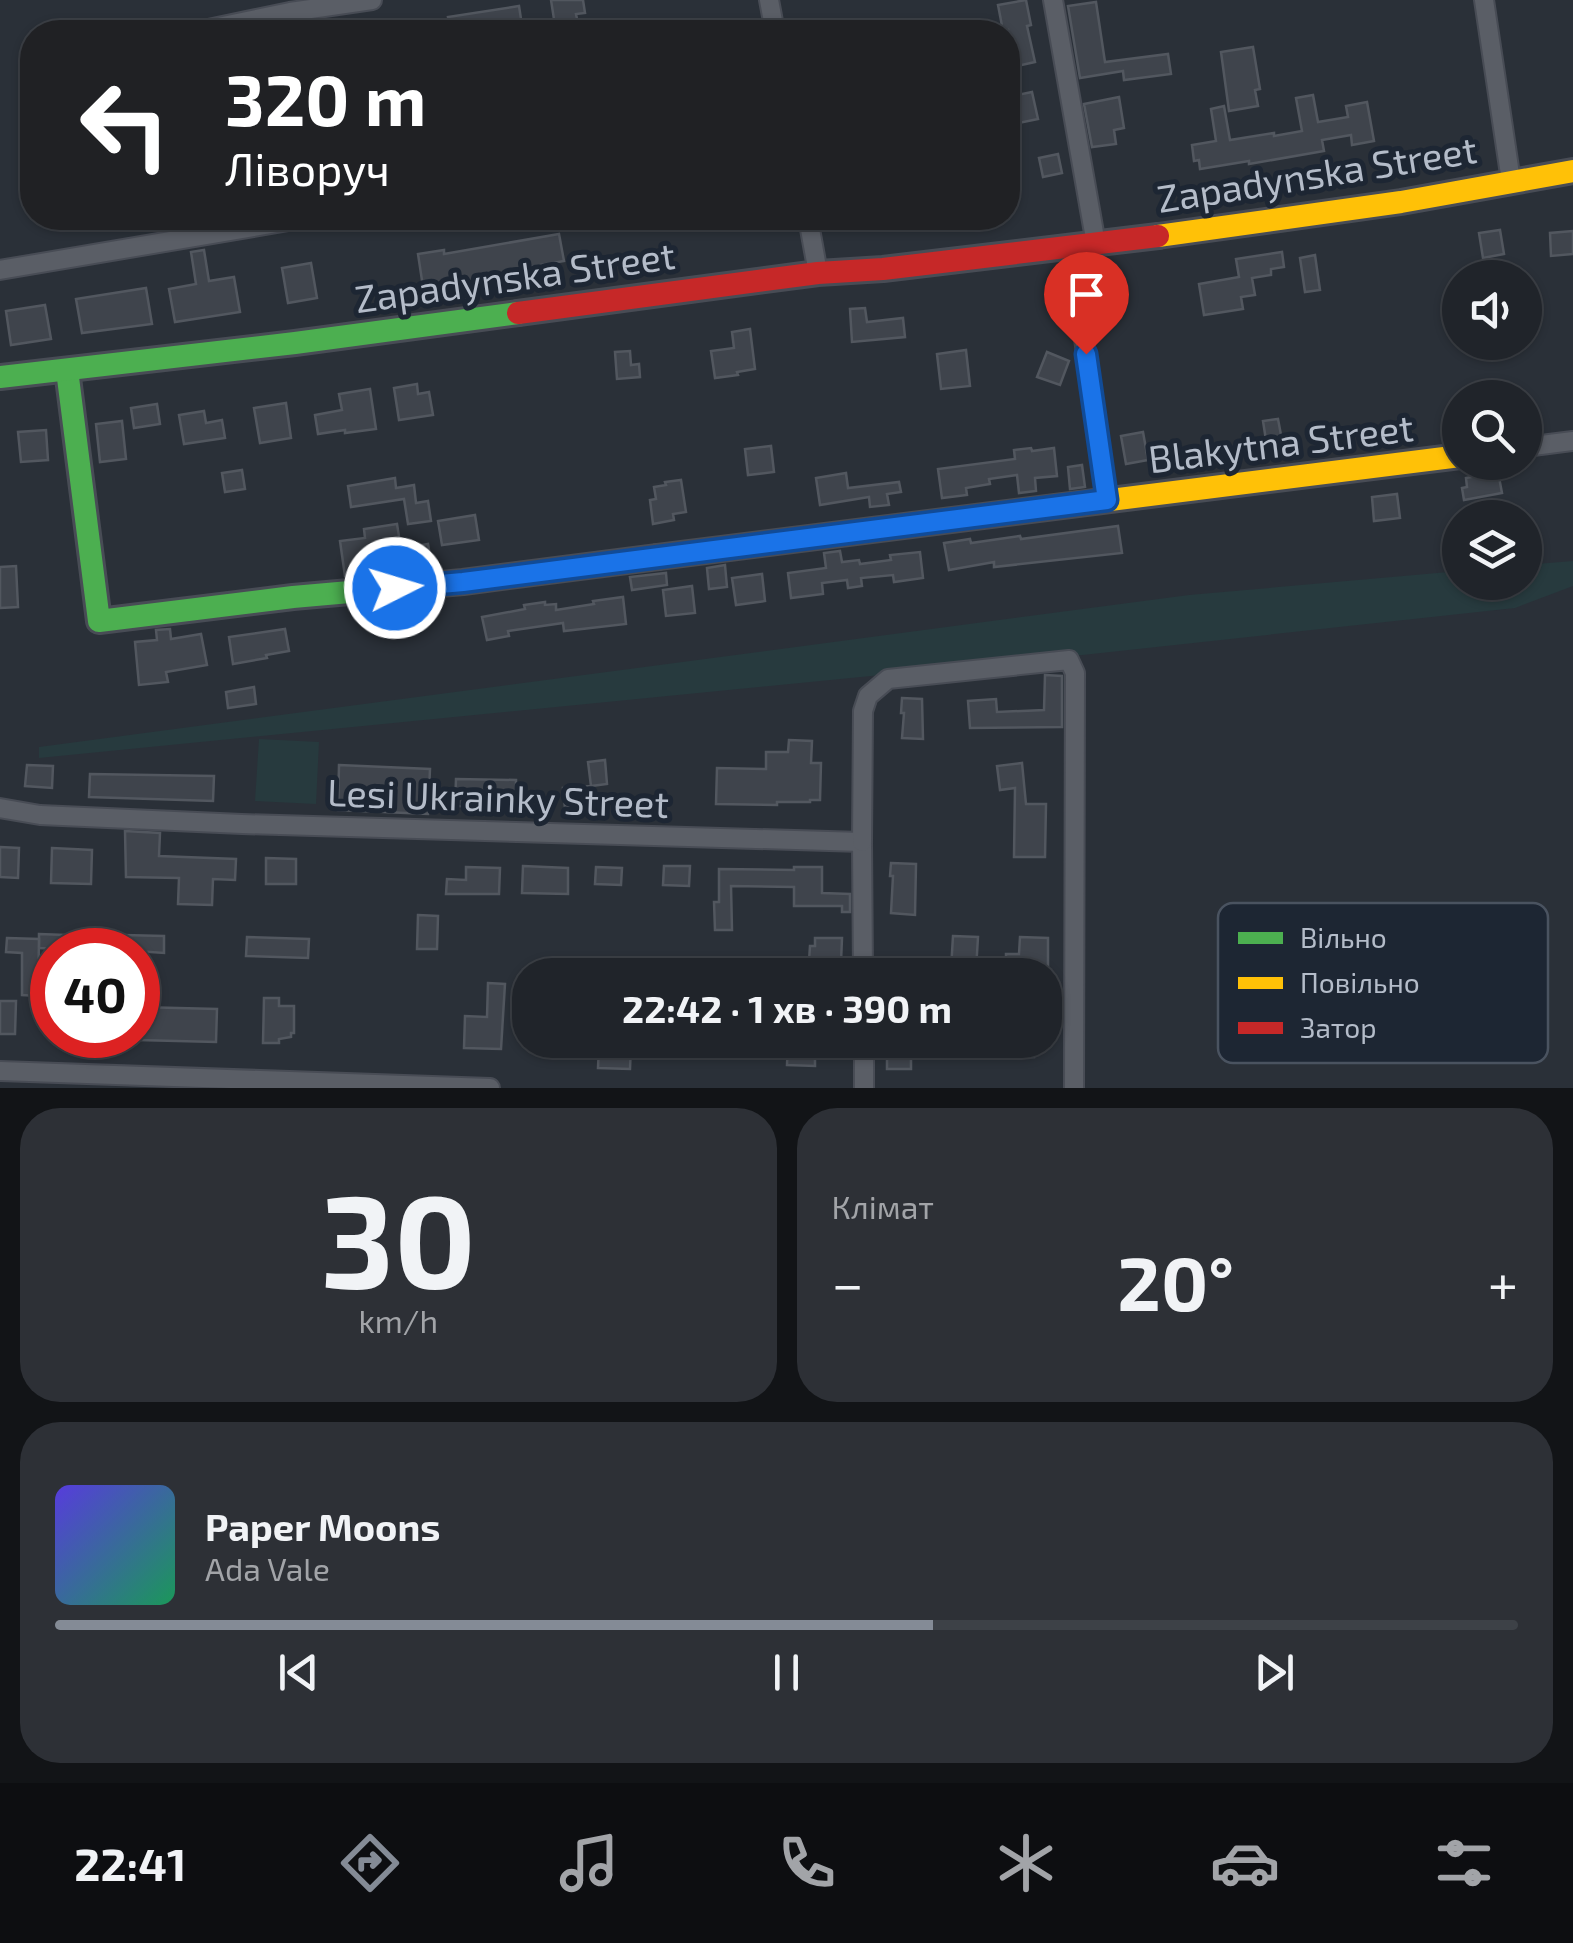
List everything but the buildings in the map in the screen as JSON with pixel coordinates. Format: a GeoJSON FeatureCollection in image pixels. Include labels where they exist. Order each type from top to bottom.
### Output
{"type":"FeatureCollection","features":[{"type":"Feature","properties":{"kind":"street"},"geometry":{"type":"LineString","coordinates":[[238,20],[289,6],[372,0]]}},
{"type":"Feature","properties":{"kind":"street"},"geometry":{"type":"LineString","coordinates":[[1053,0],[1086,245],[1081,318],[1107,500]]}},
{"type":"Feature","properties":{"kind":"street"},"geometry":{"type":"LineString","coordinates":[[1484,0],[1511,181]]}},
{"type":"Feature","properties":{"kind":"street","name":"Zapadynska Street"},"geometry":{"type":"LineString","coordinates":[[0,376],[314,340],[818,272],[883,269],[1086,245],[1402,202],[1573,171]]}},
{"type":"Feature","properties":{"kind":"street"},"geometry":{"type":"LineString","coordinates":[[0,270],[235,230]]}},
{"type":"Feature","properties":{"kind":"street"},"geometry":{"type":"LineString","coordinates":[[810,230],[818,272]]}},
{"type":"Feature","properties":{"kind":"street","name":"Blakytna Street"},"geometry":{"type":"LineString","coordinates":[[67,370],[99,621],[293,597],[463,582],[1442,458]]}},
{"type":"Feature","properties":{"kind":"street"},"geometry":{"type":"LineString","coordinates":[[1542,446],[1573,441]]}},
{"type":"Feature","properties":{"kind":"street"},"geometry":{"type":"LineString","coordinates":[[863,958],[862,711],[868,696],[888,679],[1069,660],[1075,673],[1074,1088]]}},
{"type":"Feature","properties":{"kind":"street","name":"Lesi Ukrainky Street"},"geometry":{"type":"LineString","coordinates":[[0,808],[40,815],[242,824],[862,842]]}},
{"type":"Feature","properties":{"kind":"street"},"geometry":{"type":"LineString","coordinates":[[864,1058],[864,1088]]}},
{"type":"Feature","properties":{"kind":"street"},"geometry":{"type":"LineString","coordinates":[[0,1071],[490,1088]]}},
{"type":"Feature","properties":{"kind":"green space"},"geometry":{"type":"Polygon","coordinates":[[[1573,561],[1573,586],[1542,598],[1542,564],[1573,561]]]}},
{"type":"Feature","properties":{"kind":"green space"},"geometry":{"type":"Polygon","coordinates":[[[1442,573],[1442,600],[1536,600],[1515,608],[1064,657],[39,758],[39,747],[1189,595],[1442,573]]]}},
{"type":"Feature","properties":{"kind":"green space"},"geometry":{"type":"Polygon","coordinates":[[[259,739],[319,742],[316,804],[255,801],[259,739]]]}},
{"type":"Feature","properties":{"kind":"traffic: fast"},"geometry":{"type":"LineString","coordinates":[[0,377],[518,313]]}},
{"type":"Feature","properties":{"kind":"traffic: fast"},"geometry":{"type":"LineString","coordinates":[[67,370],[99,621],[658,557]]}},
{"type":"Feature","properties":{"kind":"traffic: slow"},"geometry":{"type":"LineString","coordinates":[[1158,236],[1401,202],[1573,171]]}},
{"type":"Feature","properties":{"kind":"traffic: slow"},"geometry":{"type":"LineString","coordinates":[[658,557],[1442,458]]}},
{"type":"Feature","properties":{"kind":"traffic: jam"},"geometry":{"type":"LineString","coordinates":[[518,313],[818,273],[883,269],[1158,236]]}},
{"type":"Feature","properties":{"kind":"route"},"geometry":{"type":"LineString","coordinates":[[395,588],[1107,500],[1086,354]]}}]}
